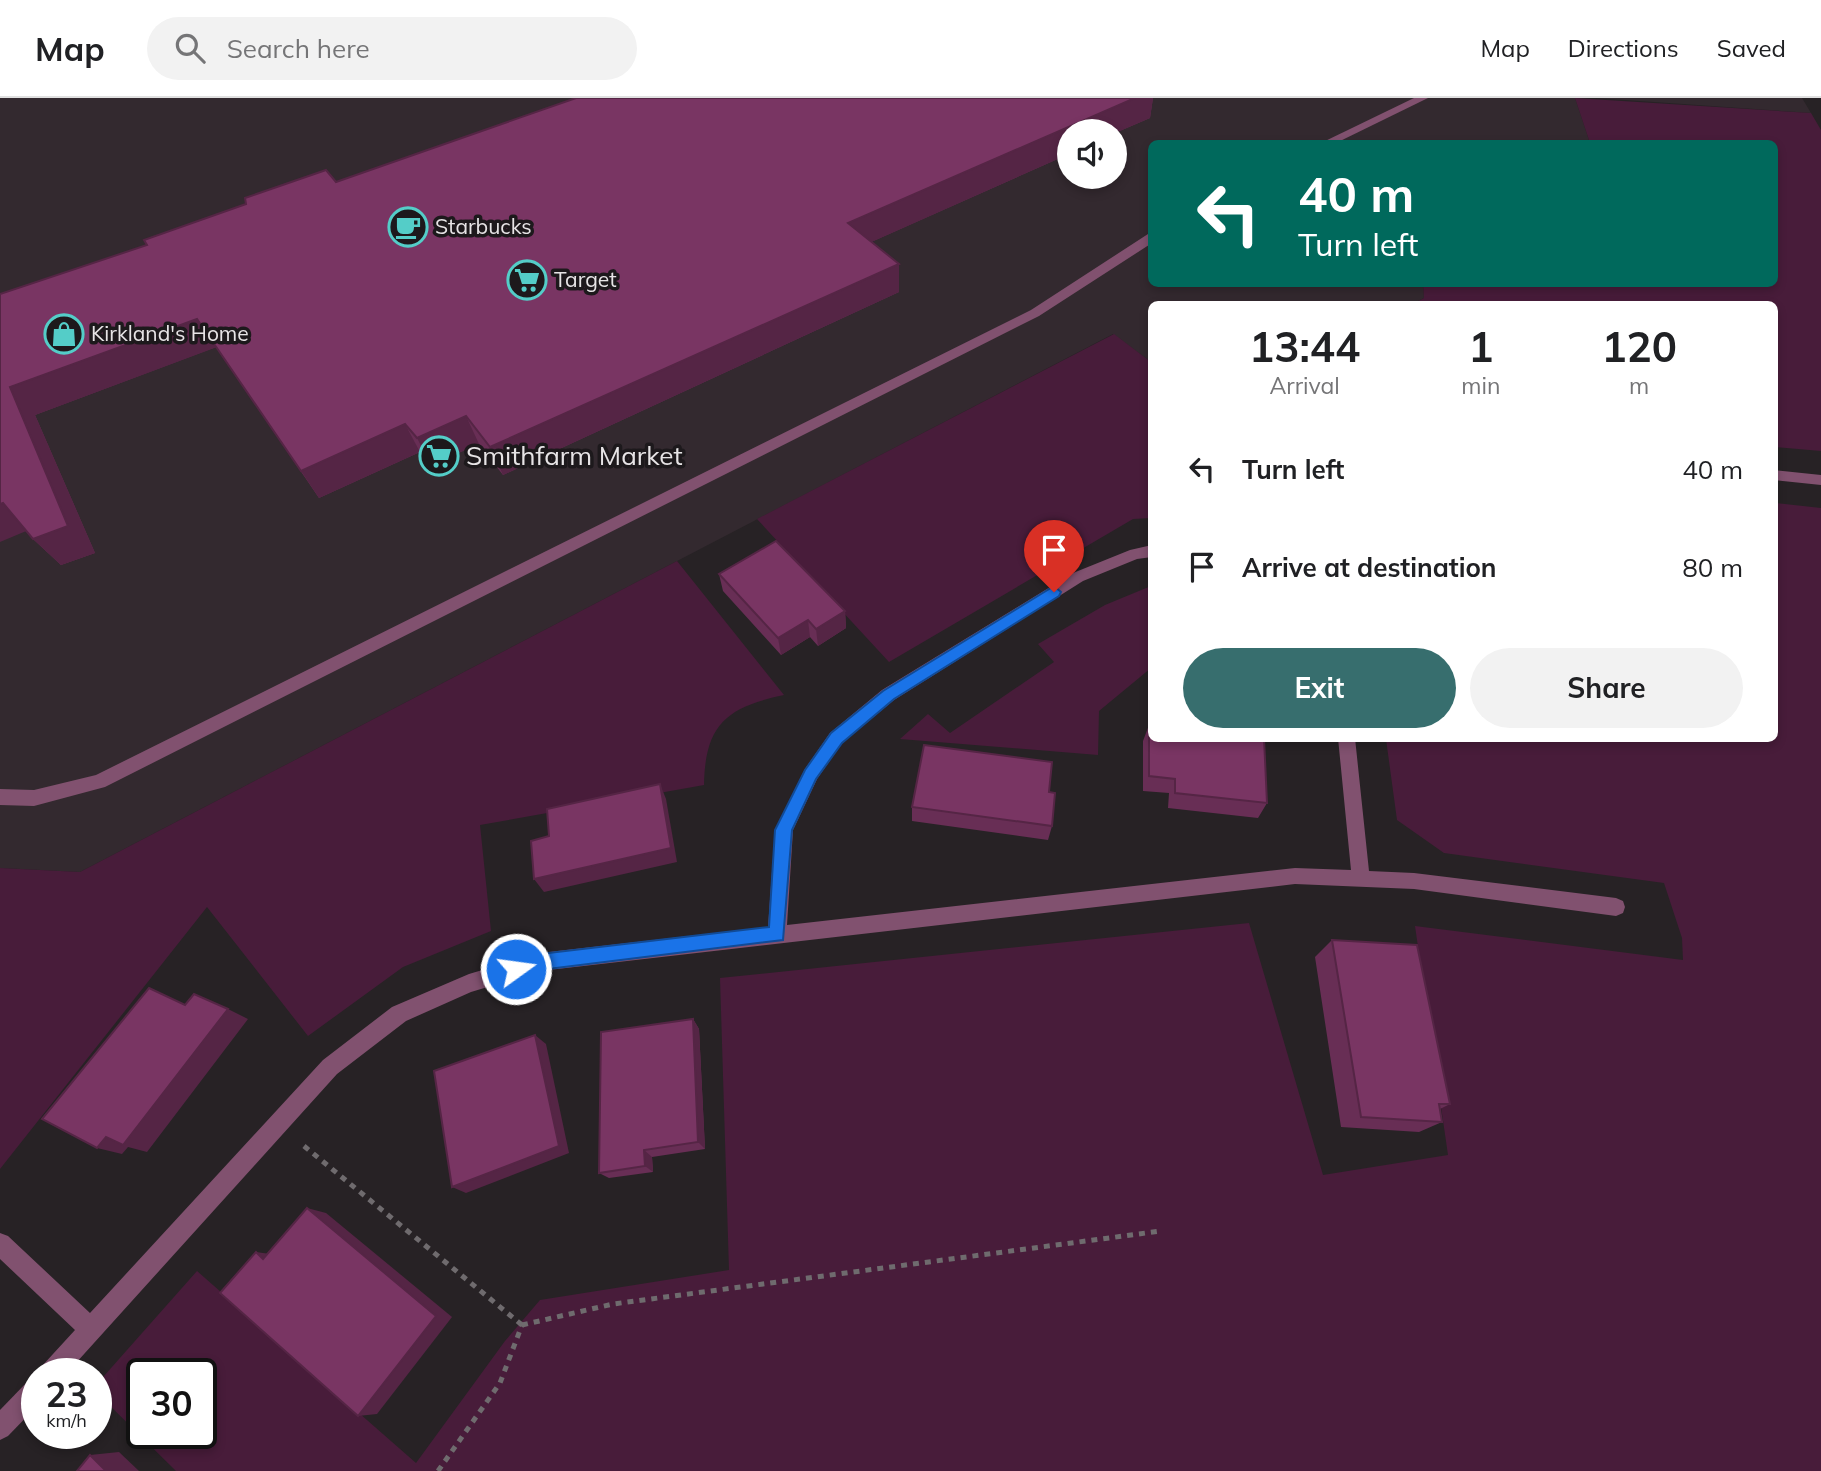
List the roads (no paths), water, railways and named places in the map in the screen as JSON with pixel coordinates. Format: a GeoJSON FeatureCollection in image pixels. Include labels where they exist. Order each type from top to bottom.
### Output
{"type":"FeatureCollection","features":[{"type":"Feature","properties":{"kind":"street"},"geometry":{"type":"LineString","coordinates":[[1333,140],[1423,98]]}},
{"type":"Feature","properties":{"kind":"street"},"geometry":{"type":"LineString","coordinates":[[0,797],[34,798],[99,782],[1035,313],[1148,240]]}},
{"type":"Feature","properties":{"kind":"street"},"geometry":{"type":"LineString","coordinates":[[1778,475],[1821,480]]}},
{"type":"Feature","properties":{"kind":"street"},"geometry":{"type":"LineString","coordinates":[[777,934],[784,830],[811,774],[836,738],[888,695],[1078,577],[1135,554],[1148,552]]}},
{"type":"Feature","properties":{"kind":"street"},"geometry":{"type":"LineString","coordinates":[[1346,742],[1361,879]]}},
{"type":"Feature","properties":{"kind":"street"},"geometry":{"type":"LineString","coordinates":[[65,1358],[330,1067],[399,1014],[468,983],[540,962],[1295,876],[1414,881],[1616,907]]}},
{"type":"Feature","properties":{"kind":"street"},"geometry":{"type":"LineString","coordinates":[[0,1244],[91,1329]]}},
{"type":"Feature","properties":{"kind":"street"},"geometry":{"type":"LineString","coordinates":[[0,1428],[21,1405]]}},
{"type":"Feature","properties":{"kind":"place","name":"Starbucks"},"geometry":{"type":"Point","coordinates":[408,227]}},
{"type":"Feature","properties":{"kind":"place","name":"Target"},"geometry":{"type":"Point","coordinates":[527,280]}},
{"type":"Feature","properties":{"kind":"place","name":"Kirkland's Home"},"geometry":{"type":"Point","coordinates":[64,334]}},
{"type":"Feature","properties":{"kind":"place","name":"Smithfarm Market"},"geometry":{"type":"Point","coordinates":[439,456]}}]}
